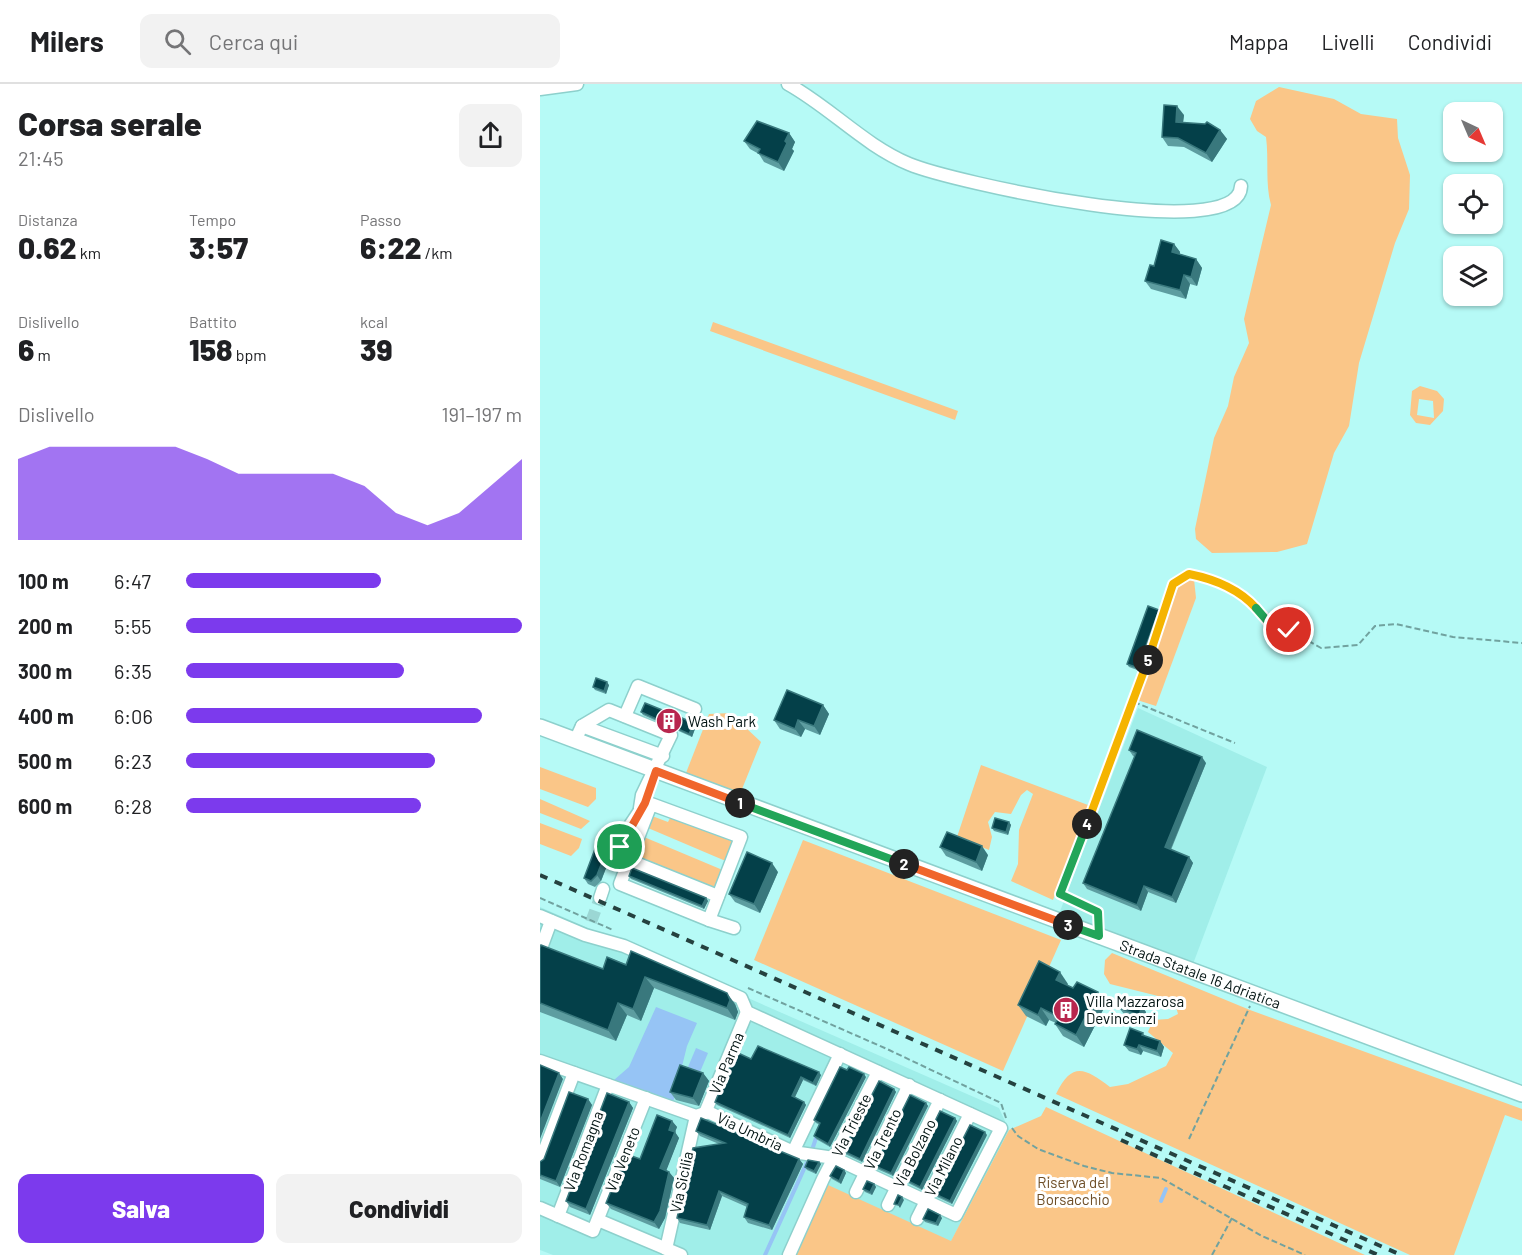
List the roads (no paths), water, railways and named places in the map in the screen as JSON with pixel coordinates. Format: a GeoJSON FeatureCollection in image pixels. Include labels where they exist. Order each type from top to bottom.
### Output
{"type":"FeatureCollection","features":[{"type":"Feature","properties":{"kind":"main road","name":"Strada Statale 16 Adriatica"},"geometry":{"type":"LineString","coordinates":[[540,727],[653,778],[1099,936],[1522,1094]]}},
{"type":"Feature","properties":{"kind":"street"},"geometry":{"type":"LineString","coordinates":[[540,89],[577,84]]}},
{"type":"Feature","properties":{"kind":"street"},"geometry":{"type":"LineString","coordinates":[[788,84],[882,151],[912,166],[968,183],[1094,204],[1174,213],[1204,211],[1225,206],[1236,200],[1241,186]]}},
{"type":"Feature","properties":{"kind":"street"},"geometry":{"type":"LineString","coordinates":[[625,716],[638,686],[695,709]]}},
{"type":"Feature","properties":{"kind":"street"},"geometry":{"type":"LineString","coordinates":[[575,741],[582,726],[609,710],[672,735],[647,798],[616,857],[629,860],[718,896]]}},
{"type":"Feature","properties":{"kind":"street"},"geometry":{"type":"LineString","coordinates":[[582,726],[663,756]]}},
{"type":"Feature","properties":{"kind":"street"},"geometry":{"type":"LineString","coordinates":[[709,920],[741,837],[651,804],[621,884],[709,920],[734,928]]}},
{"type":"Feature","properties":{"kind":"street"},"geometry":{"type":"LineString","coordinates":[[540,951],[546,918],[585,935],[624,946],[741,998],[747,1012],[970,1113]]}},
{"type":"Feature","properties":{"kind":"street"},"geometry":{"type":"LineString","coordinates":[[585,935],[591,922]]}},
{"type":"Feature","properties":{"kind":"street","name":"Via Parma"},"geometry":{"type":"LineString","coordinates":[[700,1114],[747,1012]]}},
{"type":"Feature","properties":{"kind":"street"},"geometry":{"type":"LineString","coordinates":[[793,1152],[840,1054]]}},
{"type":"Feature","properties":{"kind":"street","name":"Via Umbria"},"geometry":{"type":"LineString","coordinates":[[540,1061],[646,1098],[700,1114],[708,1112],[793,1152],[834,1158],[956,1215],[1001,1128],[970,1113]]}},
{"type":"Feature","properties":{"kind":"street","name":"Via Trieste"},"geometry":{"type":"LineString","coordinates":[[789,1255],[823,1179],[878,1072]]}},
{"type":"Feature","properties":{"kind":"street"},"geometry":{"type":"LineString","coordinates":[[540,1162],[574,1073]]}},
{"type":"Feature","properties":{"kind":"street","name":"Via Romagna"},"geometry":{"type":"LineString","coordinates":[[558,1216],[608,1085]]}},
{"type":"Feature","properties":{"kind":"street","name":"Via Trento"},"geometry":{"type":"LineString","coordinates":[[856,1192],[909,1085]]}},
{"type":"Feature","properties":{"kind":"street","name":"Via Veneto"},"geometry":{"type":"LineString","coordinates":[[598,1220],[646,1098]]}},
{"type":"Feature","properties":{"kind":"street","name":"Via Bolzano"},"geometry":{"type":"LineString","coordinates":[[888,1205],[940,1100]]}},
{"type":"Feature","properties":{"kind":"street","name":"Via Milano"},"geometry":{"type":"LineString","coordinates":[[916,1219],[970,1113]]}},
{"type":"Feature","properties":{"kind":"street","name":"Via Sicilia"},"geometry":{"type":"LineString","coordinates":[[666,1248],[700,1114]]}},
{"type":"Feature","properties":{"kind":"street"},"geometry":{"type":"LineString","coordinates":[[540,1208],[593,1231],[598,1220],[681,1255]]}},
{"type":"Feature","properties":{"kind":"waterway"},"geometry":{"type":"LineString","coordinates":[[813,1147],[817,1135]]}},
{"type":"Feature","properties":{"kind":"waterway"},"geometry":{"type":"LineString","coordinates":[[765,1255],[809,1158]]}},
{"type":"Feature","properties":{"kind":"waterway"},"geometry":{"type":"LineString","coordinates":[[1161,1201],[1166,1189]]}},
{"type":"Feature","properties":{"kind":"tunnel"},"geometry":{"type":"LineString","coordinates":[[591,922],[600,898]]}},
{"type":"Feature","properties":{"kind":"railway"},"geometry":{"type":"LineString","coordinates":[[540,875],[1401,1255]]}},
{"type":"Feature","properties":{"kind":"railway"},"geometry":{"type":"LineString","coordinates":[[1121,1140],[1378,1255]]}},
{"type":"Feature","properties":{"kind":"place","name":"Wash Park"},"geometry":{"type":"Point","coordinates":[669,721]}},
{"type":"Feature","properties":{"kind":"place","name":"Villa Mazzarosa Devincenzi"},"geometry":{"type":"Point","coordinates":[1066,1010]}},
{"type":"Feature","properties":{"kind":"park label","name":"Riserva del Borsacchio"},"geometry":{"type":"Point","coordinates":[1073,1190]}}]}
